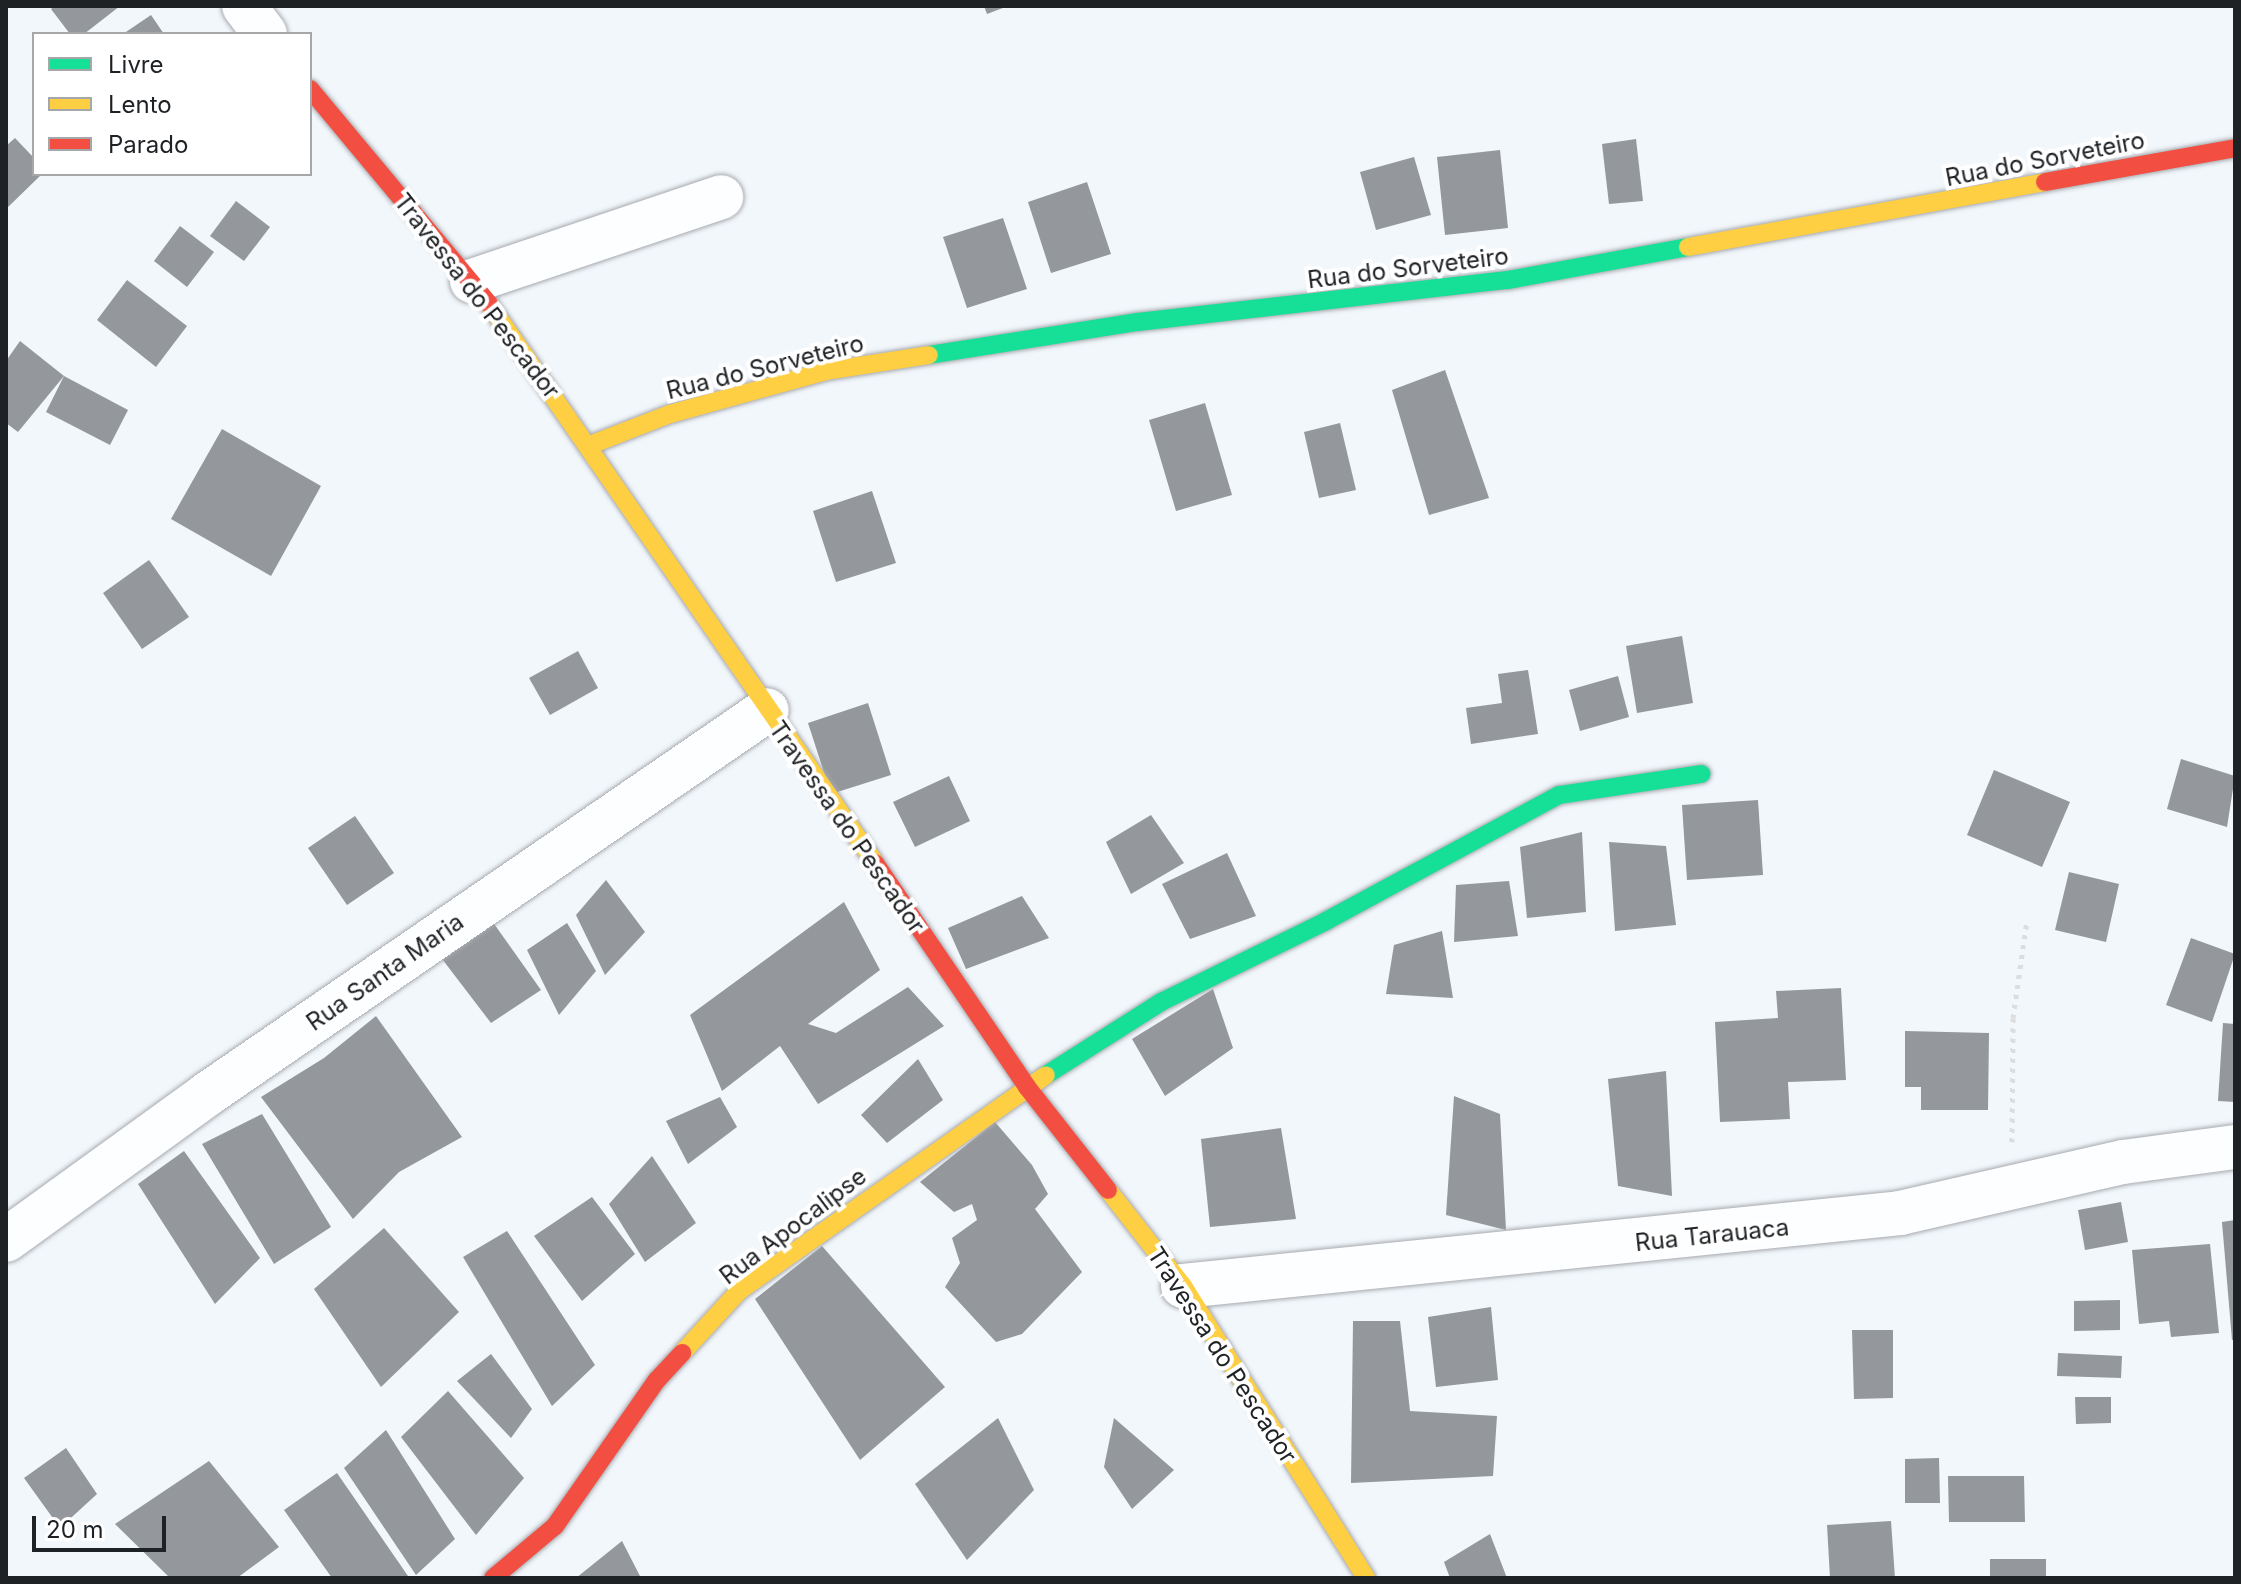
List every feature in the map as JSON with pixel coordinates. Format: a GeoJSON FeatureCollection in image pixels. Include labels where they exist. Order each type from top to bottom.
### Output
{"type":"FeatureCollection","features":[{"type":"Feature","properties":{"kind":"street"},"geometry":{"type":"LineString","coordinates":[[244,6],[264,32]]}},
{"type":"Feature","properties":{"kind":"street","name":"Travessa do Pescador"},"geometry":{"type":"LineString","coordinates":[[312,91],[472,281],[590,445],[767,710],[1027,1087],[1183,1286],[1366,1578]]}},
{"type":"Feature","properties":{"kind":"street","name":"Rua do Sorveteiro"},"geometry":{"type":"LineString","coordinates":[[590,445],[670,414],[826,371],[1138,322],[1347,301],[1553,273],[2235,148]]}},
{"type":"Feature","properties":{"kind":"street"},"geometry":{"type":"LineString","coordinates":[[472,281],[721,197]]}},
{"type":"Feature","properties":{"kind":"street","name":"Rua Santa Maria"},"geometry":{"type":"LineString","coordinates":[[6,1240],[206,1095],[767,710]]}},
{"type":"Feature","properties":{"kind":"street","name":"Rua Apocalipse"},"geometry":{"type":"LineString","coordinates":[[493,1578],[555,1526],[657,1380],[739,1291],[1027,1087],[1161,1002],[1326,921],[1559,795],[1701,774]]}},
{"type":"Feature","properties":{"kind":"street","name":"Rua Tarauaca"},"geometry":{"type":"LineString","coordinates":[[1183,1286],[1699,1237],[1900,1213],[2123,1162],[2235,1147]]}},
{"type":"Feature","properties":{"kind":"path"},"geometry":{"type":"LineString","coordinates":[[1999,1189],[2014,1136],[2013,1018],[2027,920]]}},
{"type":"Feature","properties":{"kind":"building"},"geometry":{"type":"Polygon","coordinates":[[[55,6],[120,6],[87,32],[68,32],[51,9],[55,6]]]}},
{"type":"Feature","properties":{"kind":"building"},"geometry":{"type":"Polygon","coordinates":[[[984,6],[1008,6],[987,14],[984,6]]]}},
{"type":"Feature","properties":{"kind":"building"},"geometry":{"type":"Polygon","coordinates":[[[151,15],[163,32],[126,32],[151,15]]]}},
{"type":"Feature","properties":{"kind":"building"},"geometry":{"type":"Polygon","coordinates":[[[15,138],[32,156],[32,176],[40,176],[6,209],[6,146],[15,138]]]}},
{"type":"Feature","properties":{"kind":"building"},"geometry":{"type":"Polygon","coordinates":[[[1636,139],[1643,201],[1609,204],[1602,144],[1636,139]]]}},
{"type":"Feature","properties":{"kind":"building"},"geometry":{"type":"Polygon","coordinates":[[[1500,150],[1508,228],[1445,235],[1437,157],[1500,150]]]}},
{"type":"Feature","properties":{"kind":"building"},"geometry":{"type":"Polygon","coordinates":[[[1414,157],[1431,215],[1376,230],[1360,172],[1414,157]]]}},
{"type":"Feature","properties":{"kind":"building"},"geometry":{"type":"Polygon","coordinates":[[[1087,182],[1111,254],[1051,273],[1028,202],[1087,182]]]}},
{"type":"Feature","properties":{"kind":"building"},"geometry":{"type":"Polygon","coordinates":[[[236,201],[270,227],[244,261],[210,236],[236,201]]]}},
{"type":"Feature","properties":{"kind":"building"},"geometry":{"type":"Polygon","coordinates":[[[1003,218],[1027,289],[967,308],[943,237],[1003,218]]]}},
{"type":"Feature","properties":{"kind":"building"},"geometry":{"type":"Polygon","coordinates":[[[180,226],[214,252],[187,287],[154,261],[180,226]]]}},
{"type":"Feature","properties":{"kind":"building"},"geometry":{"type":"Polygon","coordinates":[[[127,280],[187,326],[156,367],[97,320],[127,280]]]}},
{"type":"Feature","properties":{"kind":"building"},"geometry":{"type":"Polygon","coordinates":[[[20,341],[64,376],[18,432],[6,423],[6,361],[20,341]]]}},
{"type":"Feature","properties":{"kind":"building"},"geometry":{"type":"Polygon","coordinates":[[[1445,370],[1489,498],[1429,515],[1392,390],[1445,370]]]}},
{"type":"Feature","properties":{"kind":"building"},"geometry":{"type":"Polygon","coordinates":[[[64,376],[128,410],[110,445],[46,412],[64,376]]]}},
{"type":"Feature","properties":{"kind":"building"},"geometry":{"type":"Polygon","coordinates":[[[1205,403],[1232,495],[1176,511],[1149,420],[1205,403]]]}},
{"type":"Feature","properties":{"kind":"building"},"geometry":{"type":"Polygon","coordinates":[[[1340,423],[1356,490],[1319,498],[1304,432],[1340,423]]]}},
{"type":"Feature","properties":{"kind":"building"},"geometry":{"type":"Polygon","coordinates":[[[222,429],[321,486],[271,576],[171,519],[222,429]]]}},
{"type":"Feature","properties":{"kind":"building"},"geometry":{"type":"Polygon","coordinates":[[[872,491],[896,563],[836,582],[813,511],[872,491]]]}},
{"type":"Feature","properties":{"kind":"building"},"geometry":{"type":"Polygon","coordinates":[[[149,560],[189,617],[142,649],[103,593],[149,560]]]}},
{"type":"Feature","properties":{"kind":"building"},"geometry":{"type":"Polygon","coordinates":[[[1682,636],[1693,703],[1637,713],[1626,646],[1682,636]]]}},
{"type":"Feature","properties":{"kind":"building"},"geometry":{"type":"Polygon","coordinates":[[[578,651],[598,688],[550,715],[529,678],[578,651]]]}},
{"type":"Feature","properties":{"kind":"building"},"geometry":{"type":"Polygon","coordinates":[[[1528,670],[1538,734],[1471,744],[1466,708],[1502,703],[1498,674],[1528,670]]]}},
{"type":"Feature","properties":{"kind":"building"},"geometry":{"type":"Polygon","coordinates":[[[1618,676],[1629,717],[1580,731],[1569,690],[1618,676]]]}},
{"type":"Feature","properties":{"kind":"building"},"geometry":{"type":"Polygon","coordinates":[[[868,703],[891,775],[831,794],[808,723],[868,703]]]}},
{"type":"Feature","properties":{"kind":"building"},"geometry":{"type":"Polygon","coordinates":[[[2181,759],[2235,776],[2227,827],[2167,809],[2181,759]]]}},
{"type":"Feature","properties":{"kind":"building"},"geometry":{"type":"Polygon","coordinates":[[[1994,770],[2070,802],[2042,867],[1967,835],[1994,770]]]}},
{"type":"Feature","properties":{"kind":"building"},"geometry":{"type":"Polygon","coordinates":[[[949,776],[970,821],[915,847],[893,802],[949,776]]]}},
{"type":"Feature","properties":{"kind":"building"},"geometry":{"type":"Polygon","coordinates":[[[1758,800],[1763,875],[1687,880],[1682,805],[1758,800]]]}},
{"type":"Feature","properties":{"kind":"building"},"geometry":{"type":"Polygon","coordinates":[[[1151,815],[1184,863],[1131,894],[1106,842],[1151,815]]]}},
{"type":"Feature","properties":{"kind":"building"},"geometry":{"type":"Polygon","coordinates":[[[355,816],[394,873],[347,905],[308,848],[355,816]]]}},
{"type":"Feature","properties":{"kind":"building"},"geometry":{"type":"Polygon","coordinates":[[[1582,832],[1586,912],[1527,918],[1520,847],[1582,832]]]}},
{"type":"Feature","properties":{"kind":"building"},"geometry":{"type":"Polygon","coordinates":[[[1609,842],[1666,846],[1676,925],[1615,931],[1609,842]]]}},
{"type":"Feature","properties":{"kind":"building"},"geometry":{"type":"Polygon","coordinates":[[[1227,853],[1256,916],[1190,939],[1162,884],[1227,853]]]}},
{"type":"Feature","properties":{"kind":"building"},"geometry":{"type":"Polygon","coordinates":[[[2069,872],[2119,884],[2106,942],[2055,930],[2069,872]]]}},
{"type":"Feature","properties":{"kind":"building"},"geometry":{"type":"Polygon","coordinates":[[[606,880],[645,932],[605,975],[576,915],[606,880]]]}},
{"type":"Feature","properties":{"kind":"building"},"geometry":{"type":"Polygon","coordinates":[[[1509,881],[1518,936],[1454,942],[1456,885],[1509,881]]]}},
{"type":"Feature","properties":{"kind":"building"},"geometry":{"type":"Polygon","coordinates":[[[1022,896],[1049,938],[966,969],[948,928],[1022,896]]]}},
{"type":"Feature","properties":{"kind":"building"},"geometry":{"type":"Polygon","coordinates":[[[844,902],[880,970],[808,1024],[836,1033],[908,987],[944,1026],[818,1104],[780,1046],[722,1091],[690,1015],[844,902]]]}},
{"type":"Feature","properties":{"kind":"building"},"geometry":{"type":"Polygon","coordinates":[[[492,921],[541,990],[491,1023],[436,951],[492,921]]]}},
{"type":"Feature","properties":{"kind":"building"},"geometry":{"type":"Polygon","coordinates":[[[567,923],[596,971],[559,1015],[527,950],[567,923]]]}},
{"type":"Feature","properties":{"kind":"building"},"geometry":{"type":"Polygon","coordinates":[[[1442,931],[1453,998],[1386,994],[1394,945],[1442,931]]]}},
{"type":"Feature","properties":{"kind":"building"},"geometry":{"type":"Polygon","coordinates":[[[2191,938],[2235,954],[2212,1022],[2166,1005],[2191,938]]]}},
{"type":"Feature","properties":{"kind":"building"},"geometry":{"type":"Polygon","coordinates":[[[1841,988],[1846,1080],[1788,1082],[1790,1119],[1720,1122],[1715,1022],[1778,1018],[1776,991],[1841,988]]]}},
{"type":"Feature","properties":{"kind":"building"},"geometry":{"type":"Polygon","coordinates":[[[1213,989],[1233,1048],[1165,1096],[1132,1039],[1213,989]]]}},
{"type":"Feature","properties":{"kind":"building"},"geometry":{"type":"Polygon","coordinates":[[[376,1016],[462,1137],[399,1172],[353,1219],[261,1097],[324,1058],[376,1016]]]}},
{"type":"Feature","properties":{"kind":"building"},"geometry":{"type":"Polygon","coordinates":[[[2223,1023],[2235,1024],[2235,1102],[2218,1101],[2223,1023]]]}},
{"type":"Feature","properties":{"kind":"building"},"geometry":{"type":"Polygon","coordinates":[[[1905,1031],[1989,1033],[1988,1110],[1921,1110],[1921,1087],[1905,1087],[1905,1031]]]}},
{"type":"Feature","properties":{"kind":"building"},"geometry":{"type":"Polygon","coordinates":[[[918,1059],[943,1100],[887,1143],[861,1115],[918,1059]]]}},
{"type":"Feature","properties":{"kind":"building"},"geometry":{"type":"Polygon","coordinates":[[[1666,1071],[1672,1196],[1618,1186],[1608,1079],[1666,1071]]]}},
{"type":"Feature","properties":{"kind":"building"},"geometry":{"type":"Polygon","coordinates":[[[1454,1096],[1500,1114],[1506,1230],[1446,1215],[1454,1096]]]}},
{"type":"Feature","properties":{"kind":"building"},"geometry":{"type":"Polygon","coordinates":[[[720,1097],[737,1127],[688,1164],[666,1121],[720,1097]]]}},
{"type":"Feature","properties":{"kind":"building"},"geometry":{"type":"Polygon","coordinates":[[[262,1114],[331,1227],[274,1264],[202,1144],[262,1114]]]}},
{"type":"Feature","properties":{"kind":"building"},"geometry":{"type":"Polygon","coordinates":[[[995,1122],[1032,1165],[1048,1194],[1035,1209],[1082,1272],[1022,1334],[996,1342],[945,1287],[960,1263],[952,1238],[977,1220],[972,1204],[954,1212],[920,1182],[995,1122]]]}},
{"type":"Feature","properties":{"kind":"building"},"geometry":{"type":"Polygon","coordinates":[[[1281,1128],[1296,1219],[1210,1227],[1201,1139],[1281,1128]]]}},
{"type":"Feature","properties":{"kind":"building"},"geometry":{"type":"Polygon","coordinates":[[[184,1151],[260,1258],[215,1304],[138,1184],[184,1151]]]}},
{"type":"Feature","properties":{"kind":"building"},"geometry":{"type":"Polygon","coordinates":[[[652,1156],[696,1223],[645,1262],[609,1204],[652,1156]]]}},
{"type":"Feature","properties":{"kind":"building"},"geometry":{"type":"Polygon","coordinates":[[[592,1197],[635,1254],[582,1301],[534,1236],[592,1197]]]}},
{"type":"Feature","properties":{"kind":"building"},"geometry":{"type":"Polygon","coordinates":[[[2121,1202],[2128,1242],[2085,1250],[2078,1210],[2121,1202]]]}},
{"type":"Feature","properties":{"kind":"building"},"geometry":{"type":"Polygon","coordinates":[[[2235,1220],[2235,1339],[2232,1340],[2222,1222],[2235,1220]]]}},
{"type":"Feature","properties":{"kind":"building"},"geometry":{"type":"Polygon","coordinates":[[[384,1228],[459,1312],[381,1387],[314,1289],[384,1228]]]}},
{"type":"Feature","properties":{"kind":"building"},"geometry":{"type":"Polygon","coordinates":[[[507,1231],[595,1365],[552,1406],[463,1257],[507,1231]]]}},
{"type":"Feature","properties":{"kind":"building"},"geometry":{"type":"Polygon","coordinates":[[[2210,1244],[2219,1333],[2171,1337],[2169,1321],[2139,1324],[2132,1250],[2210,1244]]]}},
{"type":"Feature","properties":{"kind":"building"},"geometry":{"type":"Polygon","coordinates":[[[822,1246],[945,1387],[860,1460],[755,1299],[822,1246]]]}},
{"type":"Feature","properties":{"kind":"building"},"geometry":{"type":"Polygon","coordinates":[[[2120,1300],[2120,1330],[2074,1331],[2074,1301],[2120,1300]]]}},
{"type":"Feature","properties":{"kind":"building"},"geometry":{"type":"Polygon","coordinates":[[[1491,1307],[1498,1380],[1436,1387],[1428,1317],[1491,1307]]]}},
{"type":"Feature","properties":{"kind":"building"},"geometry":{"type":"Polygon","coordinates":[[[1353,1321],[1400,1321],[1410,1411],[1497,1416],[1493,1476],[1351,1483],[1353,1321]]]}},
{"type":"Feature","properties":{"kind":"building"},"geometry":{"type":"Polygon","coordinates":[[[1852,1330],[1893,1330],[1893,1398],[1854,1399],[1852,1330]]]}},
{"type":"Feature","properties":{"kind":"building"},"geometry":{"type":"Polygon","coordinates":[[[2058,1353],[2122,1356],[2121,1378],[2057,1376],[2058,1353]]]}},
{"type":"Feature","properties":{"kind":"building"},"geometry":{"type":"Polygon","coordinates":[[[491,1354],[532,1409],[511,1438],[457,1381],[491,1354]]]}},
{"type":"Feature","properties":{"kind":"building"},"geometry":{"type":"Polygon","coordinates":[[[448,1391],[524,1478],[476,1535],[401,1437],[448,1391]]]}},
{"type":"Feature","properties":{"kind":"building"},"geometry":{"type":"Polygon","coordinates":[[[2075,1397],[2111,1397],[2111,1423],[2076,1424],[2075,1397]]]}},
{"type":"Feature","properties":{"kind":"building"},"geometry":{"type":"Polygon","coordinates":[[[998,1418],[1034,1490],[967,1560],[915,1484],[998,1418]]]}},
{"type":"Feature","properties":{"kind":"building"},"geometry":{"type":"Polygon","coordinates":[[[1114,1418],[1174,1470],[1132,1509],[1104,1467],[1114,1418]]]}},
{"type":"Feature","properties":{"kind":"building"},"geometry":{"type":"Polygon","coordinates":[[[386,1430],[455,1539],[416,1575],[344,1468],[386,1430]]]}},
{"type":"Feature","properties":{"kind":"building"},"geometry":{"type":"Polygon","coordinates":[[[66,1448],[97,1494],[60,1528],[24,1478],[66,1448]]]}},
{"type":"Feature","properties":{"kind":"building"},"geometry":{"type":"Polygon","coordinates":[[[1939,1458],[1940,1503],[1905,1503],[1905,1459],[1939,1458]]]}},
{"type":"Feature","properties":{"kind":"building"},"geometry":{"type":"Polygon","coordinates":[[[209,1461],[279,1547],[237,1578],[170,1578],[115,1524],[209,1461]]]}},
{"type":"Feature","properties":{"kind":"building"},"geometry":{"type":"Polygon","coordinates":[[[337,1473],[408,1576],[406,1578],[332,1578],[284,1510],[337,1473]]]}},
{"type":"Feature","properties":{"kind":"building"},"geometry":{"type":"Polygon","coordinates":[[[1948,1476],[2024,1476],[2025,1522],[1949,1522],[1948,1476]]]}},
{"type":"Feature","properties":{"kind":"building"},"geometry":{"type":"Polygon","coordinates":[[[1891,1521],[1895,1578],[1830,1578],[1827,1525],[1891,1521]]]}},
{"type":"Feature","properties":{"kind":"building"},"geometry":{"type":"Polygon","coordinates":[[[1490,1534],[1507,1578],[1450,1578],[1444,1562],[1490,1534]]]}},
{"type":"Feature","properties":{"kind":"building"},"geometry":{"type":"Polygon","coordinates":[[[622,1541],[641,1578],[576,1578],[622,1541]]]}},
{"type":"Feature","properties":{"kind":"building"},"geometry":{"type":"Polygon","coordinates":[[[1990,1559],[2046,1559],[2046,1578],[1990,1578],[1990,1559]]]}},
{"type":"Feature","properties":{"kind":"traffic: fast"},"geometry":{"type":"LineString","coordinates":[[929,355],[1138,322],[1508,280],[1688,247]]}},
{"type":"Feature","properties":{"kind":"traffic: fast"},"geometry":{"type":"LineString","coordinates":[[1046,1075],[1161,1002],[1326,921],[1559,795],[1701,774]]}},
{"type":"Feature","properties":{"kind":"traffic: slow"},"geometry":{"type":"LineString","coordinates":[[1688,247],[2045,182]]}},
{"type":"Feature","properties":{"kind":"traffic: slow"},"geometry":{"type":"LineString","coordinates":[[489,304],[875,863]]}},
{"type":"Feature","properties":{"kind":"traffic: slow"},"geometry":{"type":"LineString","coordinates":[[590,445],[670,414],[826,371],[929,355]]}},
{"type":"Feature","properties":{"kind":"traffic: slow"},"geometry":{"type":"LineString","coordinates":[[682,1353],[739,1291],[1046,1075]]}},
{"type":"Feature","properties":{"kind":"traffic: slow"},"geometry":{"type":"LineString","coordinates":[[1108,1190],[1183,1286],[1366,1578]]}},
{"type":"Feature","properties":{"kind":"traffic: jam"},"geometry":{"type":"LineString","coordinates":[[312,91],[489,304]]}},
{"type":"Feature","properties":{"kind":"traffic: jam"},"geometry":{"type":"LineString","coordinates":[[2045,182],[2235,148]]}},
{"type":"Feature","properties":{"kind":"traffic: jam"},"geometry":{"type":"LineString","coordinates":[[875,863],[1027,1087],[1108,1190]]}},
{"type":"Feature","properties":{"kind":"traffic: jam"},"geometry":{"type":"LineString","coordinates":[[493,1578],[555,1526],[657,1380],[682,1353]]}}]}
